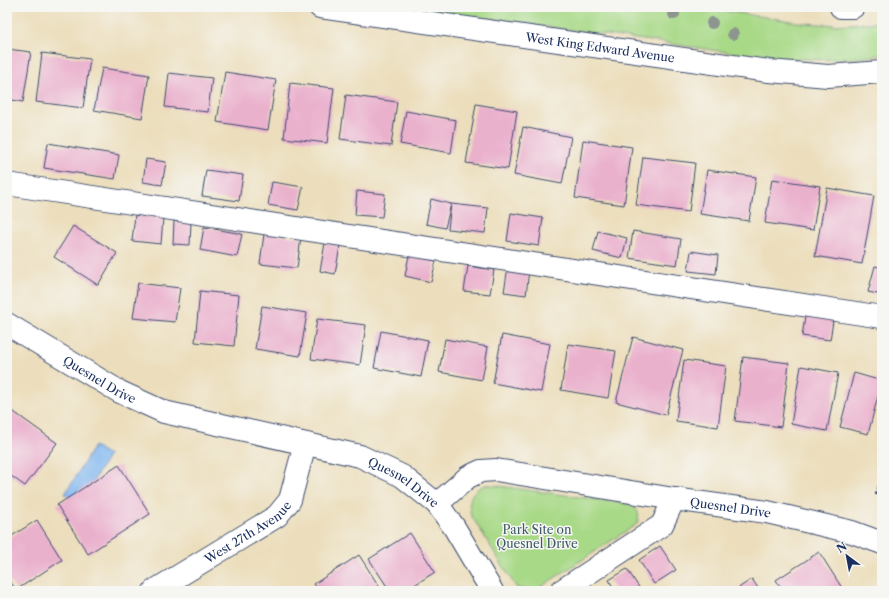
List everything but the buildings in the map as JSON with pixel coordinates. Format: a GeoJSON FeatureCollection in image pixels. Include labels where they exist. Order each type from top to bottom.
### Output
{"type":"FeatureCollection","features":[{"type":"Feature","properties":{"kind":"street","name":"West King Edward Avenue"},"geometry":{"type":"LineString","coordinates":[[320,7],[769,71],[828,76],[882,72]]}},
{"type":"Feature","properties":{"kind":"street"},"geometry":{"type":"LineString","coordinates":[[841,7],[853,7]]}},
{"type":"Feature","properties":{"kind":"street"},"geometry":{"type":"LineString","coordinates":[[7,184],[882,317]]}},
{"type":"Feature","properties":{"kind":"street","name":"Quesnel Drive"},"geometry":{"type":"LineString","coordinates":[[7,324],[120,392],[164,412],[360,456],[402,476],[437,504],[468,477],[481,471],[496,470],[674,499],[767,512],[852,532],[882,543]]}},
{"type":"Feature","properties":{"kind":"street","name":"West 27th Avenue"},"geometry":{"type":"LineString","coordinates":[[154,591],[277,516],[290,500],[305,444]]}},
{"type":"Feature","properties":{"kind":"street"},"geometry":{"type":"LineString","coordinates":[[561,591],[662,524],[674,499]]}},
{"type":"Feature","properties":{"kind":"street"},"geometry":{"type":"LineString","coordinates":[[437,504],[454,527],[492,591]]}},
{"type":"Feature","properties":{"kind":"path"},"geometry":{"type":"LineString","coordinates":[[876,495],[882,474]]}},
{"type":"Feature","properties":{"kind":"green space"},"geometry":{"type":"Polygon","coordinates":[[[407,7],[699,7],[804,23],[835,25],[882,22],[882,55],[827,60],[770,57],[407,7]]]}},
{"type":"Feature","properties":{"kind":"green space","name":"Park Site on Quesnel Drive"},"geometry":{"type":"Polygon","coordinates":[[[485,485],[630,504],[637,510],[638,521],[637,524],[536,590],[520,589],[516,587],[471,515],[471,497],[476,490],[485,485]]]}},
{"type":"Feature","properties":{"kind":"water"},"geometry":{"type":"Polygon","coordinates":[[[94,446],[109,455],[80,503],[65,494],[94,446]]]}}]}
